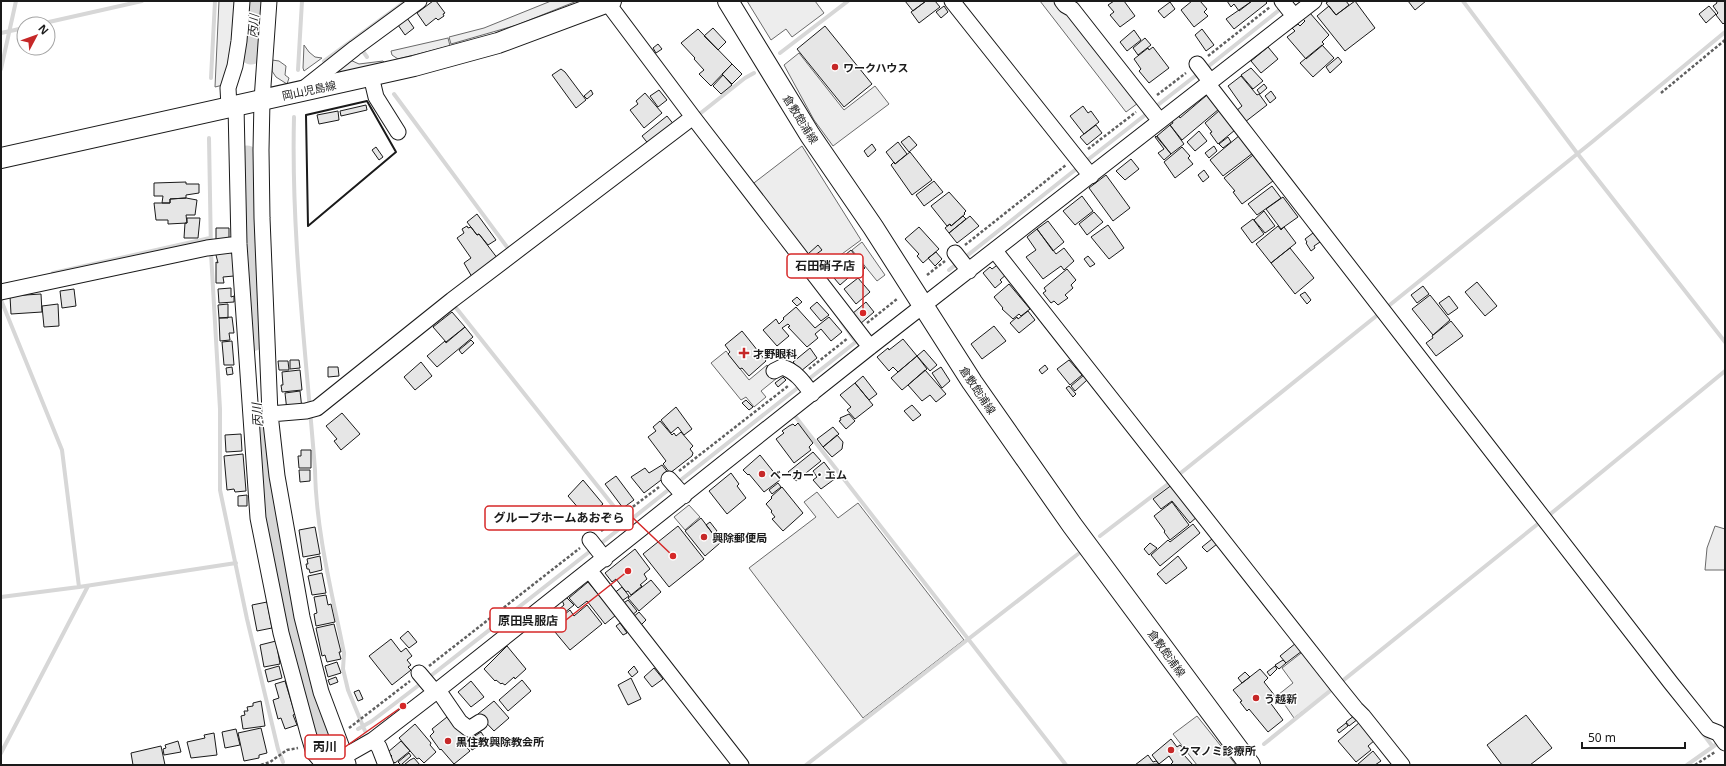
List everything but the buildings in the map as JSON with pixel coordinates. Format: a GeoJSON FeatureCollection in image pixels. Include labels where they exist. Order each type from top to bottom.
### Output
{"type":"FeatureCollection","features":[{"type":"Feature","properties":{"kind":"main road","name":"倉敷飽浦線"},"geometry":{"type":"LineString","coordinates":[[728,1],[806,128],[873,227],[972,382],[1072,525],[1250,765]]}},
{"type":"Feature","properties":{"kind":"main road","name":"岡山児島線"},"geometry":{"type":"LineString","coordinates":[[1,158],[414,66],[498,43],[608,2]]}},
{"type":"Feature","properties":{"kind":"street"},"geometry":{"type":"LineString","coordinates":[[242,1],[239,42],[235,66],[228,88],[233,106],[239,244],[258,518],[282,633],[312,749],[324,765]]}},
{"type":"Feature","properties":{"kind":"street"},"geometry":{"type":"LineString","coordinates":[[269,1],[262,100],[262,218],[270,414],[277,476],[302,617],[321,692],[347,760]]}},
{"type":"Feature","properties":{"kind":"street"},"geometry":{"type":"LineString","coordinates":[[300,92],[359,45],[419,1]]}},
{"type":"Feature","properties":{"kind":"street"},"geometry":{"type":"LineString","coordinates":[[952,1],[1083,163]]}},
{"type":"Feature","properties":{"kind":"street"},"geometry":{"type":"LineString","coordinates":[[1062,1],[1072,9],[1152,111]]}},
{"type":"Feature","properties":{"kind":"street"},"geometry":{"type":"LineString","coordinates":[[329,765],[347,760],[373,740],[428,683],[590,571],[597,548],[805,385],[860,338],[923,306],[961,261],[995,251],[1083,163],[1204,74],[1284,7],[1314,1]]}},
{"type":"Feature","properties":{"kind":"street"},"geometry":{"type":"LineString","coordinates":[[608,2],[860,338]]}},
{"type":"Feature","properties":{"kind":"street"},"geometry":{"type":"LineString","coordinates":[[1204,74],[1671,683],[1708,729],[1718,733],[1723,743]]}},
{"type":"Feature","properties":{"kind":"street"},"geometry":{"type":"LineString","coordinates":[[371,76],[376,97],[398,132]]}},
{"type":"Feature","properties":{"kind":"street"},"geometry":{"type":"LineString","coordinates":[[270,414],[309,411],[317,408],[452,300],[693,117]]}},
{"type":"Feature","properties":{"kind":"street"},"geometry":{"type":"LineString","coordinates":[[1,292],[211,247],[239,244]]}},
{"type":"Feature","properties":{"kind":"street"},"geometry":{"type":"LineString","coordinates":[[995,251],[1356,709],[1402,765]]}},
{"type":"Feature","properties":{"kind":"street"},"geometry":{"type":"LineString","coordinates":[[774,371],[782,367],[787,368],[805,385]]}},
{"type":"Feature","properties":{"kind":"street"},"geometry":{"type":"LineString","coordinates":[[590,571],[741,765]]}},
{"type":"Feature","properties":{"kind":"street"},"geometry":{"type":"LineString","coordinates":[[428,683],[460,722],[469,729],[480,722]]}},
{"type":"Feature","properties":{"kind":"street"},"geometry":{"type":"LineString","coordinates":[[373,740],[379,747],[386,765]]}},
{"type":"Feature","properties":{"kind":"path"},"geometry":{"type":"LineString","coordinates":[[927,275],[961,261],[1083,163],[1204,74],[1284,7]]}},
{"type":"Feature","properties":{"kind":"path"},"geometry":{"type":"LineString","coordinates":[[1661,93],[1725,40]]}},
{"type":"Feature","properties":{"kind":"path"},"geometry":{"type":"LineString","coordinates":[[348,728],[364,715],[428,683],[597,548],[620,517],[676,487],[747,419],[805,385],[860,338],[897,299]]}},
{"type":"Feature","properties":{"kind":"path"},"geometry":{"type":"LineString","coordinates":[[1695,765],[1723,743]]}},
{"type":"Feature","properties":{"kind":"path"},"geometry":{"type":"LineString","coordinates":[[261,765],[266,764],[282,752]]}},
{"type":"Feature","properties":{"kind":"shaded area"},"geometry":{"type":"Polygon","coordinates":[[[219,1],[237,1],[232,62],[223,85],[215,87],[219,1]]]}},
{"type":"Feature","properties":{"kind":"shaded area"},"geometry":{"type":"Polygon","coordinates":[[[551,1],[577,1],[517,25],[451,44],[449,37],[484,28],[551,1]]]}},
{"type":"Feature","properties":{"kind":"shaded area"},"geometry":{"type":"Polygon","coordinates":[[[747,1],[815,1],[824,13],[792,37],[786,29],[771,40],[747,1]]]}},
{"type":"Feature","properties":{"kind":"shaded area"},"geometry":{"type":"Polygon","coordinates":[[[1040,1],[1058,1],[1138,103],[1126,112],[1040,1]]]}},
{"type":"Feature","properties":{"kind":"shaded area"},"geometry":{"type":"Polygon","coordinates":[[[448,38],[450,46],[398,59],[392,55],[391,51],[448,38]]]}},
{"type":"Feature","properties":{"kind":"shaded area"},"geometry":{"type":"Polygon","coordinates":[[[304,45],[315,57],[322,58],[304,71],[303,68],[304,45]]]}},
{"type":"Feature","properties":{"kind":"shaded area"},"geometry":{"type":"Polygon","coordinates":[[[799,53],[844,110],[875,86],[889,104],[833,146],[814,120],[784,65],[799,53]]]}},
{"type":"Feature","properties":{"kind":"shaded area"},"geometry":{"type":"Polygon","coordinates":[[[348,59],[359,64],[383,61],[385,63],[326,75],[348,59]]]}},
{"type":"Feature","properties":{"kind":"shaded area"},"geometry":{"type":"Polygon","coordinates":[[[272,60],[279,61],[286,66],[285,75],[289,78],[287,84],[276,77],[272,71],[272,60]]]}},
{"type":"Feature","properties":{"kind":"shaded area"},"geometry":{"type":"Polygon","coordinates":[[[802,146],[861,240],[816,273],[750,186],[802,146]]]}},
{"type":"Feature","properties":{"kind":"shaded area"},"geometry":{"type":"Polygon","coordinates":[[[862,242],[885,275],[877,281],[852,250],[862,242]]]}},
{"type":"Feature","properties":{"kind":"shaded area"},"geometry":{"type":"Polygon","coordinates":[[[726,351],[749,380],[767,365],[777,378],[761,391],[766,397],[754,407],[746,397],[741,400],[711,363],[726,351]]]}},
{"type":"Feature","properties":{"kind":"shaded area"},"geometry":{"type":"Polygon","coordinates":[[[817,492],[838,518],[858,503],[964,640],[863,718],[749,568],[816,517],[804,502],[817,492]]]}},
{"type":"Feature","properties":{"kind":"shaded area"},"geometry":{"type":"Polygon","coordinates":[[[689,505],[700,517],[685,530],[674,517],[689,505]]]}},
{"type":"Feature","properties":{"kind":"shaded area"},"geometry":{"type":"Polygon","coordinates":[[[1715,526],[1725,529],[1725,570],[1705,570],[1707,548],[1715,526]]]}},
{"type":"Feature","properties":{"kind":"shaded area"},"geometry":{"type":"Polygon","coordinates":[[[1305,650],[1335,687],[1294,718],[1278,695],[1293,683],[1282,668],[1305,650]]]}},
{"type":"Feature","properties":{"kind":"shaded area"},"geometry":{"type":"Polygon","coordinates":[[[1197,716],[1236,765],[1197,765],[1173,734],[1197,716]]]}},
{"type":"Feature","properties":{"kind":"waterway"},"geometry":{"type":"LineString","coordinates":[[1,69],[16,1]]}},
{"type":"Feature","properties":{"kind":"waterway"},"geometry":{"type":"LineString","coordinates":[[56,20],[142,1]]}},
{"type":"Feature","properties":{"kind":"waterway"},"geometry":{"type":"LineString","coordinates":[[211,78],[215,1]]}},
{"type":"Feature","properties":{"kind":"waterway","name":"丙川"},"geometry":{"type":"LineString","coordinates":[[251,52],[255,1]]}},
{"type":"Feature","properties":{"kind":"waterway"},"geometry":{"type":"LineString","coordinates":[[298,70],[302,1]]}},
{"type":"Feature","properties":{"kind":"waterway"},"geometry":{"type":"LineString","coordinates":[[324,61],[406,1]]}},
{"type":"Feature","properties":{"kind":"waterway"},"geometry":{"type":"LineString","coordinates":[[780,53],[848,1]]}},
{"type":"Feature","properties":{"kind":"waterway"},"geometry":{"type":"LineString","coordinates":[[1463,1],[1577,153],[1725,342]]}},
{"type":"Feature","properties":{"kind":"waterway"},"geometry":{"type":"LineString","coordinates":[[1205,69],[1283,7]]}},
{"type":"Feature","properties":{"kind":"waterway"},"geometry":{"type":"LineString","coordinates":[[1,33],[16,30]]}},
{"type":"Feature","properties":{"kind":"waterway"},"geometry":{"type":"LineString","coordinates":[[1386,308],[1592,142],[1725,32]]}},
{"type":"Feature","properties":{"kind":"waterway"},"geometry":{"type":"LineString","coordinates":[[360,47],[367,57]]}},
{"type":"Feature","properties":{"kind":"waterway"},"geometry":{"type":"LineString","coordinates":[[697,116],[745,78],[754,73]]}},
{"type":"Feature","properties":{"kind":"waterway"},"geometry":{"type":"LineString","coordinates":[[1154,108],[1199,73]]}},
{"type":"Feature","properties":{"kind":"waterway"},"geometry":{"type":"LineString","coordinates":[[394,94],[510,251]]}},
{"type":"Feature","properties":{"kind":"waterway"},"geometry":{"type":"LineString","coordinates":[[1085,162],[1149,112]]}},
{"type":"Feature","properties":{"kind":"waterway"},"geometry":{"type":"LineString","coordinates":[[294,117],[297,249],[318,516],[325,562],[344,653],[343,669],[348,690],[365,731]]}},
{"type":"Feature","properties":{"kind":"waterway"},"geometry":{"type":"LineString","coordinates":[[209,138],[211,253],[220,409],[220,490],[247,619],[278,749],[283,762]]}},
{"type":"Feature","properties":{"kind":"waterway","name":"丙川"},"geometry":{"type":"LineString","coordinates":[[247,158],[248,243],[252,339]]}},
{"type":"Feature","properties":{"kind":"waterway"},"geometry":{"type":"LineString","coordinates":[[949,270],[1080,166]]}},
{"type":"Feature","properties":{"kind":"waterway"},"geometry":{"type":"LineString","coordinates":[[53,273],[210,238]]}},
{"type":"Feature","properties":{"kind":"waterway"},"geometry":{"type":"LineString","coordinates":[[1,300],[62,450],[79,587]]}},
{"type":"Feature","properties":{"kind":"waterway"},"geometry":{"type":"LineString","coordinates":[[453,304],[627,523]]}},
{"type":"Feature","properties":{"kind":"waterway"},"geometry":{"type":"LineString","coordinates":[[1177,476],[1380,313]]}},
{"type":"Feature","properties":{"kind":"waterway"},"geometry":{"type":"LineString","coordinates":[[841,321],[856,342]]}},
{"type":"Feature","properties":{"kind":"waterway"},"geometry":{"type":"LineString","coordinates":[[677,483],[857,341]]}},
{"type":"Feature","properties":{"kind":"waterway"},"geometry":{"type":"LineString","coordinates":[[1548,516],[1725,371]]}},
{"type":"Feature","properties":{"kind":"waterway"},"geometry":{"type":"LineString","coordinates":[[795,416],[1066,765]]}},
{"type":"Feature","properties":{"kind":"waterway","name":"丙川"},"geometry":{"type":"LineString","coordinates":[[257,433],[262,470],[288,610],[306,687],[320,738]]}},
{"type":"Feature","properties":{"kind":"waterway"},"geometry":{"type":"LineString","coordinates":[[1100,536],[1172,481]]}},
{"type":"Feature","properties":{"kind":"waterway"},"geometry":{"type":"LineString","coordinates":[[599,545],[672,487]]}},
{"type":"Feature","properties":{"kind":"waterway"},"geometry":{"type":"LineString","coordinates":[[1264,744],[1539,523],[1542,527]]}},
{"type":"Feature","properties":{"kind":"waterway"},"geometry":{"type":"LineString","coordinates":[[428,678],[593,549]]}},
{"type":"Feature","properties":{"kind":"waterway"},"geometry":{"type":"LineString","coordinates":[[806,765],[1078,554]]}},
{"type":"Feature","properties":{"kind":"waterway"},"geometry":{"type":"LineString","coordinates":[[1,597],[79,587],[236,563]]}},
{"type":"Feature","properties":{"kind":"waterway"},"geometry":{"type":"LineString","coordinates":[[1,753],[88,586]]}},
{"type":"Feature","properties":{"kind":"waterway"},"geometry":{"type":"LineString","coordinates":[[358,729],[372,721],[423,682]]}},
{"type":"Feature","properties":{"kind":"waterway"},"geometry":{"type":"LineString","coordinates":[[1701,731],[1713,747]]}},
{"type":"Feature","properties":{"kind":"waterway"},"geometry":{"type":"LineString","coordinates":[[1687,765],[1721,741]]}},
{"type":"Feature","properties":{"kind":"wall"},"geometry":{"type":"LineString","coordinates":[[367,101],[396,152],[308,226],[306,115],[367,101]]}},
{"type":"Feature","properties":{"kind":"place","name":"ワークハウス"},"geometry":{"type":"Point","coordinates":[835,67]}},
{"type":"Feature","properties":{"kind":"place","name":"石田硝子店"},"geometry":{"type":"Point","coordinates":[863,313]}},
{"type":"Feature","properties":{"kind":"place","name":"才野眼科"},"geometry":{"type":"Point","coordinates":[744,353]}},
{"type":"Feature","properties":{"kind":"place","name":"ベーカー・エム"},"geometry":{"type":"Point","coordinates":[762,474]}},
{"type":"Feature","properties":{"kind":"place","name":"興除郵便局"},"geometry":{"type":"Point","coordinates":[704,537]}},
{"type":"Feature","properties":{"kind":"place","name":"グループホームあおぞら"},"geometry":{"type":"Point","coordinates":[673,556]}},
{"type":"Feature","properties":{"kind":"place","name":"原田呉服店"},"geometry":{"type":"Point","coordinates":[628,571]}},
{"type":"Feature","properties":{"kind":"place","name":"う越新"},"geometry":{"type":"Point","coordinates":[1256,698]}},
{"type":"Feature","properties":{"kind":"place","name":"丙川"},"geometry":{"type":"Point","coordinates":[403,706]}},
{"type":"Feature","properties":{"kind":"place","name":"黒住教興除教会所"},"geometry":{"type":"Point","coordinates":[448,741]}},
{"type":"Feature","properties":{"kind":"place","name":"クマノミ診療所"},"geometry":{"type":"Point","coordinates":[1171,750]}}]}
